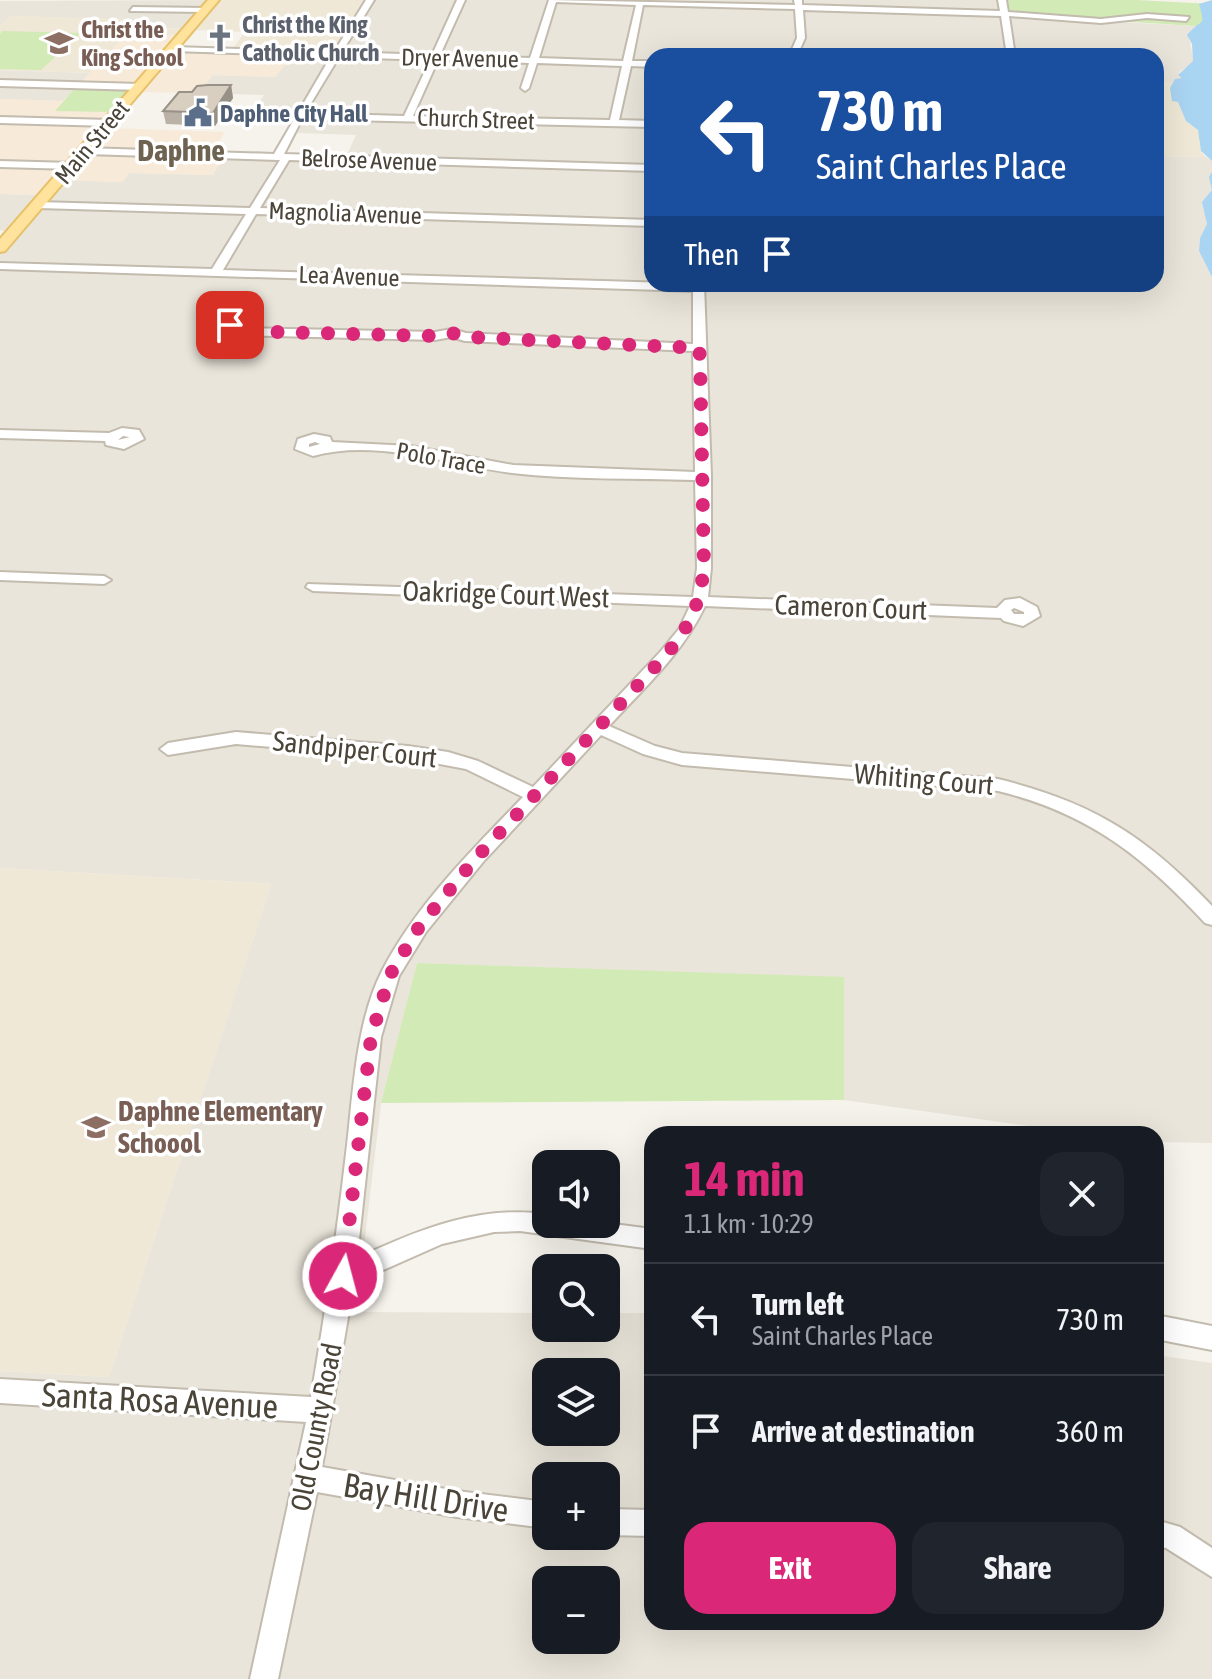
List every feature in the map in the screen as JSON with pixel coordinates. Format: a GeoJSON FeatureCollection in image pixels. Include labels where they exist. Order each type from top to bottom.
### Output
{"type":"FeatureCollection","features":[{"type":"Feature","properties":{"kind":"main road","name":"Main Street"},"geometry":{"type":"LineString","coordinates":[[0,248],[210,5]]}},
{"type":"Feature","properties":{"kind":"street"},"geometry":{"type":"LineString","coordinates":[[126,17],[141,0]]}},
{"type":"Feature","properties":{"kind":"street"},"geometry":{"type":"LineString","coordinates":[[215,273],[255,210],[300,116],[370,0]]}},
{"type":"Feature","properties":{"kind":"street"},"geometry":{"type":"LineString","coordinates":[[408,117],[461,0]]}},
{"type":"Feature","properties":{"kind":"street"},"geometry":{"type":"LineString","coordinates":[[525,88],[555,0],[799,4],[1101,21],[1147,16],[1186,19]]}},
{"type":"Feature","properties":{"kind":"street"},"geometry":{"type":"LineString","coordinates":[[921,11],[922,0]]}},
{"type":"Feature","properties":{"kind":"street"},"geometry":{"type":"LineString","coordinates":[[1002,0],[1009,48]]}},
{"type":"Feature","properties":{"kind":"street"},"geometry":{"type":"LineString","coordinates":[[614,123],[640,2]]}},
{"type":"Feature","properties":{"kind":"street"},"geometry":{"type":"LineString","coordinates":[[797,48],[801,38],[799,4]]}},
{"type":"Feature","properties":{"kind":"street"},"geometry":{"type":"LineString","coordinates":[[133,9],[210,5]]}},
{"type":"Feature","properties":{"kind":"street","name":"Dryer Avenue"},"geometry":{"type":"LineString","coordinates":[[173,49],[644,63]]}},
{"type":"Feature","properties":{"kind":"street"},"geometry":{"type":"LineString","coordinates":[[0,83],[140,87]]}},
{"type":"Feature","properties":{"kind":"street","name":"Church Street"},"geometry":{"type":"LineString","coordinates":[[300,116],[644,124]]}},
{"type":"Feature","properties":{"kind":"street"},"geometry":{"type":"LineString","coordinates":[[0,120],[110,123]]}},
{"type":"Feature","properties":{"kind":"street","name":"Belrose Avenue"},"geometry":{"type":"LineString","coordinates":[[86,151],[644,168]]}},
{"type":"Feature","properties":{"kind":"street"},"geometry":{"type":"LineString","coordinates":[[0,164],[73,166]]}},
{"type":"Feature","properties":{"kind":"street","name":"Magnolia Avenue"},"geometry":{"type":"LineString","coordinates":[[38,205],[644,223]]}},
{"type":"Feature","properties":{"kind":"street","name":"Lea Avenue"},"geometry":{"type":"LineString","coordinates":[[0,266],[644,285]]}},
{"type":"Feature","properties":{"kind":"street","name":"Old County Road"},"geometry":{"type":"LineString","coordinates":[[264,1679],[321,1410],[343,1276],[371,1037],[390,975],[419,927],[477,857],[686,630],[700,601],[704,568],[704,476],[698,292]]}},
{"type":"Feature","properties":{"kind":"street"},"geometry":{"type":"LineString","coordinates":[[235,331],[435,336],[447,340],[465,337],[699,348]]}},
{"type":"Feature","properties":{"kind":"street"},"geometry":{"type":"LineString","coordinates":[[0,434],[112,437]]}},
{"type":"Feature","properties":{"kind":"street","name":"Polo Trace"},"geometry":{"type":"LineString","coordinates":[[327,446],[411,450],[486,466],[704,476]]}},
{"type":"Feature","properties":{"kind":"street"},"geometry":{"type":"LineString","coordinates":[[0,576],[104,580]]}},
{"type":"Feature","properties":{"kind":"street","name":"Oakridge Court West"},"geometry":{"type":"LineString","coordinates":[[313,587],[700,601]]}},
{"type":"Feature","properties":{"kind":"street","name":"Cameron Court"},"geometry":{"type":"LineString","coordinates":[[700,601],[1003,613]]}},
{"type":"Feature","properties":{"kind":"street","name":"Whiting Court"},"geometry":{"type":"LineString","coordinates":[[599,728],[649,750],[682,759],[998,785],[1033,792],[1105,822],[1182,884],[1212,918]]}},
{"type":"Feature","properties":{"kind":"street","name":"Sandpiper Court"},"geometry":{"type":"LineString","coordinates":[[168,749],[236,738],[408,752],[472,765],[535,795]]}},
{"type":"Feature","properties":{"kind":"street"},"geometry":{"type":"LineString","coordinates":[[343,1276],[422,1239],[500,1222],[532,1223]]}},
{"type":"Feature","properties":{"kind":"street"},"geometry":{"type":"LineString","coordinates":[[620,1236],[644,1238]]}},
{"type":"Feature","properties":{"kind":"street"},"geometry":{"type":"LineString","coordinates":[[1164,1329],[1212,1338]]}},
{"type":"Feature","properties":{"kind":"street","name":"Santa Rosa Avenue"},"geometry":{"type":"LineString","coordinates":[[0,1391],[321,1410]]}},
{"type":"Feature","properties":{"kind":"street","name":"Bay Hill Drive"},"geometry":{"type":"LineString","coordinates":[[307,1477],[457,1504],[532,1513]]}},
{"type":"Feature","properties":{"kind":"street"},"geometry":{"type":"LineString","coordinates":[[620,1522],[644,1523]]}},
{"type":"Feature","properties":{"kind":"street"},"geometry":{"type":"LineString","coordinates":[[1164,1535],[1171,1536],[1212,1564]]}},
{"type":"Feature","properties":{"kind":"shaded area"},"geometry":{"type":"Polygon","coordinates":[[[221,0],[198,29],[123,27],[130,20],[11,16],[0,26],[0,1],[221,0]]]}},
{"type":"Feature","properties":{"kind":"shaded area","name":"Christ the King School"},"geometry":{"type":"Polygon","coordinates":[[[221,0],[366,0],[332,53],[232,49],[245,32],[196,30],[192,36],[127,34],[90,73],[0,70],[0,26],[11,16],[131,19],[124,27],[197,29],[221,0]]]}},
{"type":"Feature","properties":{"kind":"shaded area"},"geometry":{"type":"Polygon","coordinates":[[[366,0],[1002,0],[1081,20],[1196,26],[1188,33],[1194,62],[1179,72],[1182,78],[1172,83],[1164,82],[1164,48],[644,48],[644,292],[1164,292],[1164,156],[1206,157],[1212,161],[1212,190],[1203,202],[1207,225],[1200,238],[1199,251],[1212,277],[1212,1143],[1164,1142],[1164,1126],[1028,1126],[844,1100],[844,978],[417,963],[381,1104],[356,1312],[532,1313],[532,1342],[620,1342],[620,1313],[644,1313],[644,1630],[1164,1630],[1164,1356],[1212,1363],[1212,1679],[0,1679],[0,1371],[109,1377],[271,884],[0,868],[0,237],[5,231],[0,230],[0,194],[43,195],[56,180],[122,182],[129,173],[213,175],[225,153],[346,157],[356,135],[297,133],[307,114],[252,113],[264,95],[199,93],[212,75],[275,77],[295,52],[366,0]]]}},
{"type":"Feature","properties":{"kind":"shaded area"},"geometry":{"type":"Polygon","coordinates":[[[126,34],[192,36],[182,48],[295,52],[275,77],[213,75],[199,93],[139,92],[109,128],[225,132],[212,152],[225,153],[213,175],[129,173],[122,182],[56,180],[43,195],[0,194],[0,99],[63,101],[56,110],[126,34]]]}},
{"type":"Feature","properties":{"kind":"shaded area"},"geometry":{"type":"Polygon","coordinates":[[[0,70],[90,73],[63,101],[0,99],[0,70]]]}},
{"type":"Feature","properties":{"kind":"shaded area"},"geometry":{"type":"Polygon","coordinates":[[[1164,82],[1172,83],[1172,101],[1178,102],[1186,121],[1198,130],[1201,152],[1206,157],[1164,156],[1164,82]]]}},
{"type":"Feature","properties":{"kind":"shaded area","name":"Daphne Elementary Schoool"},"geometry":{"type":"Polygon","coordinates":[[[0,868],[271,884],[109,1377],[0,1371],[0,868]]]}},
{"type":"Feature","properties":{"kind":"green space"},"geometry":{"type":"Polygon","coordinates":[[[1002,0],[1137,0],[1212,4],[1212,27],[1003,14],[1002,0]]]}},
{"type":"Feature","properties":{"kind":"green space"},"geometry":{"type":"Polygon","coordinates":[[[3,31],[81,33],[41,70],[0,69],[0,34],[3,31]]]}},
{"type":"Feature","properties":{"kind":"green space"},"geometry":{"type":"Polygon","coordinates":[[[76,87],[132,88],[112,112],[55,111],[76,87]]]}},
{"type":"Feature","properties":{"kind":"green space"},"geometry":{"type":"Polygon","coordinates":[[[417,963],[844,977],[844,1100],[381,1103],[417,963]]]}},
{"type":"Feature","properties":{"kind":"water"},"geometry":{"type":"Polygon","coordinates":[[[1212,0],[1212,161],[1201,151],[1198,130],[1186,121],[1178,102],[1172,101],[1170,88],[1175,79],[1182,78],[1178,75],[1193,61],[1192,44],[1187,35],[1202,20],[1199,4],[1212,0]]]}},
{"type":"Feature","properties":{"kind":"water"},"geometry":{"type":"Polygon","coordinates":[[[1212,190],[1212,277],[1199,251],[1200,238],[1207,224],[1202,202],[1212,190]]]}},
{"type":"Feature","properties":{"kind":"building"},"geometry":{"type":"Polygon","coordinates":[[[231,85],[213,113],[163,111],[179,92],[192,92],[197,86],[231,85]]]}},
{"type":"Feature","properties":{"kind":"place","name":"Christ the King Catholic Church"},"geometry":{"type":"Point","coordinates":[220,38]}},
{"type":"Feature","properties":{"kind":"place","name":"Christ the King School"},"geometry":{"type":"Point","coordinates":[59,43]}},
{"type":"Feature","properties":{"kind":"place","name":"Daphne City Hall"},"geometry":{"type":"Point","coordinates":[198,113]}},
{"type":"Feature","properties":{"kind":"place","name":"Daphne Elementary Schoool"},"geometry":{"type":"Point","coordinates":[96,1127]}},
{"type":"Feature","properties":{"kind":"district","name":"Daphne"},"geometry":{"type":"Point","coordinates":[181,150]}},
{"type":"Feature","properties":{"kind":"route"},"geometry":{"type":"LineString","coordinates":[[230,325],[235,327],[235,331],[435,336],[452,333],[465,337],[699,348],[704,476],[704,568],[700,601],[686,630],[667,654],[477,857],[402,951],[379,1005],[371,1037],[343,1276]]}}]}
